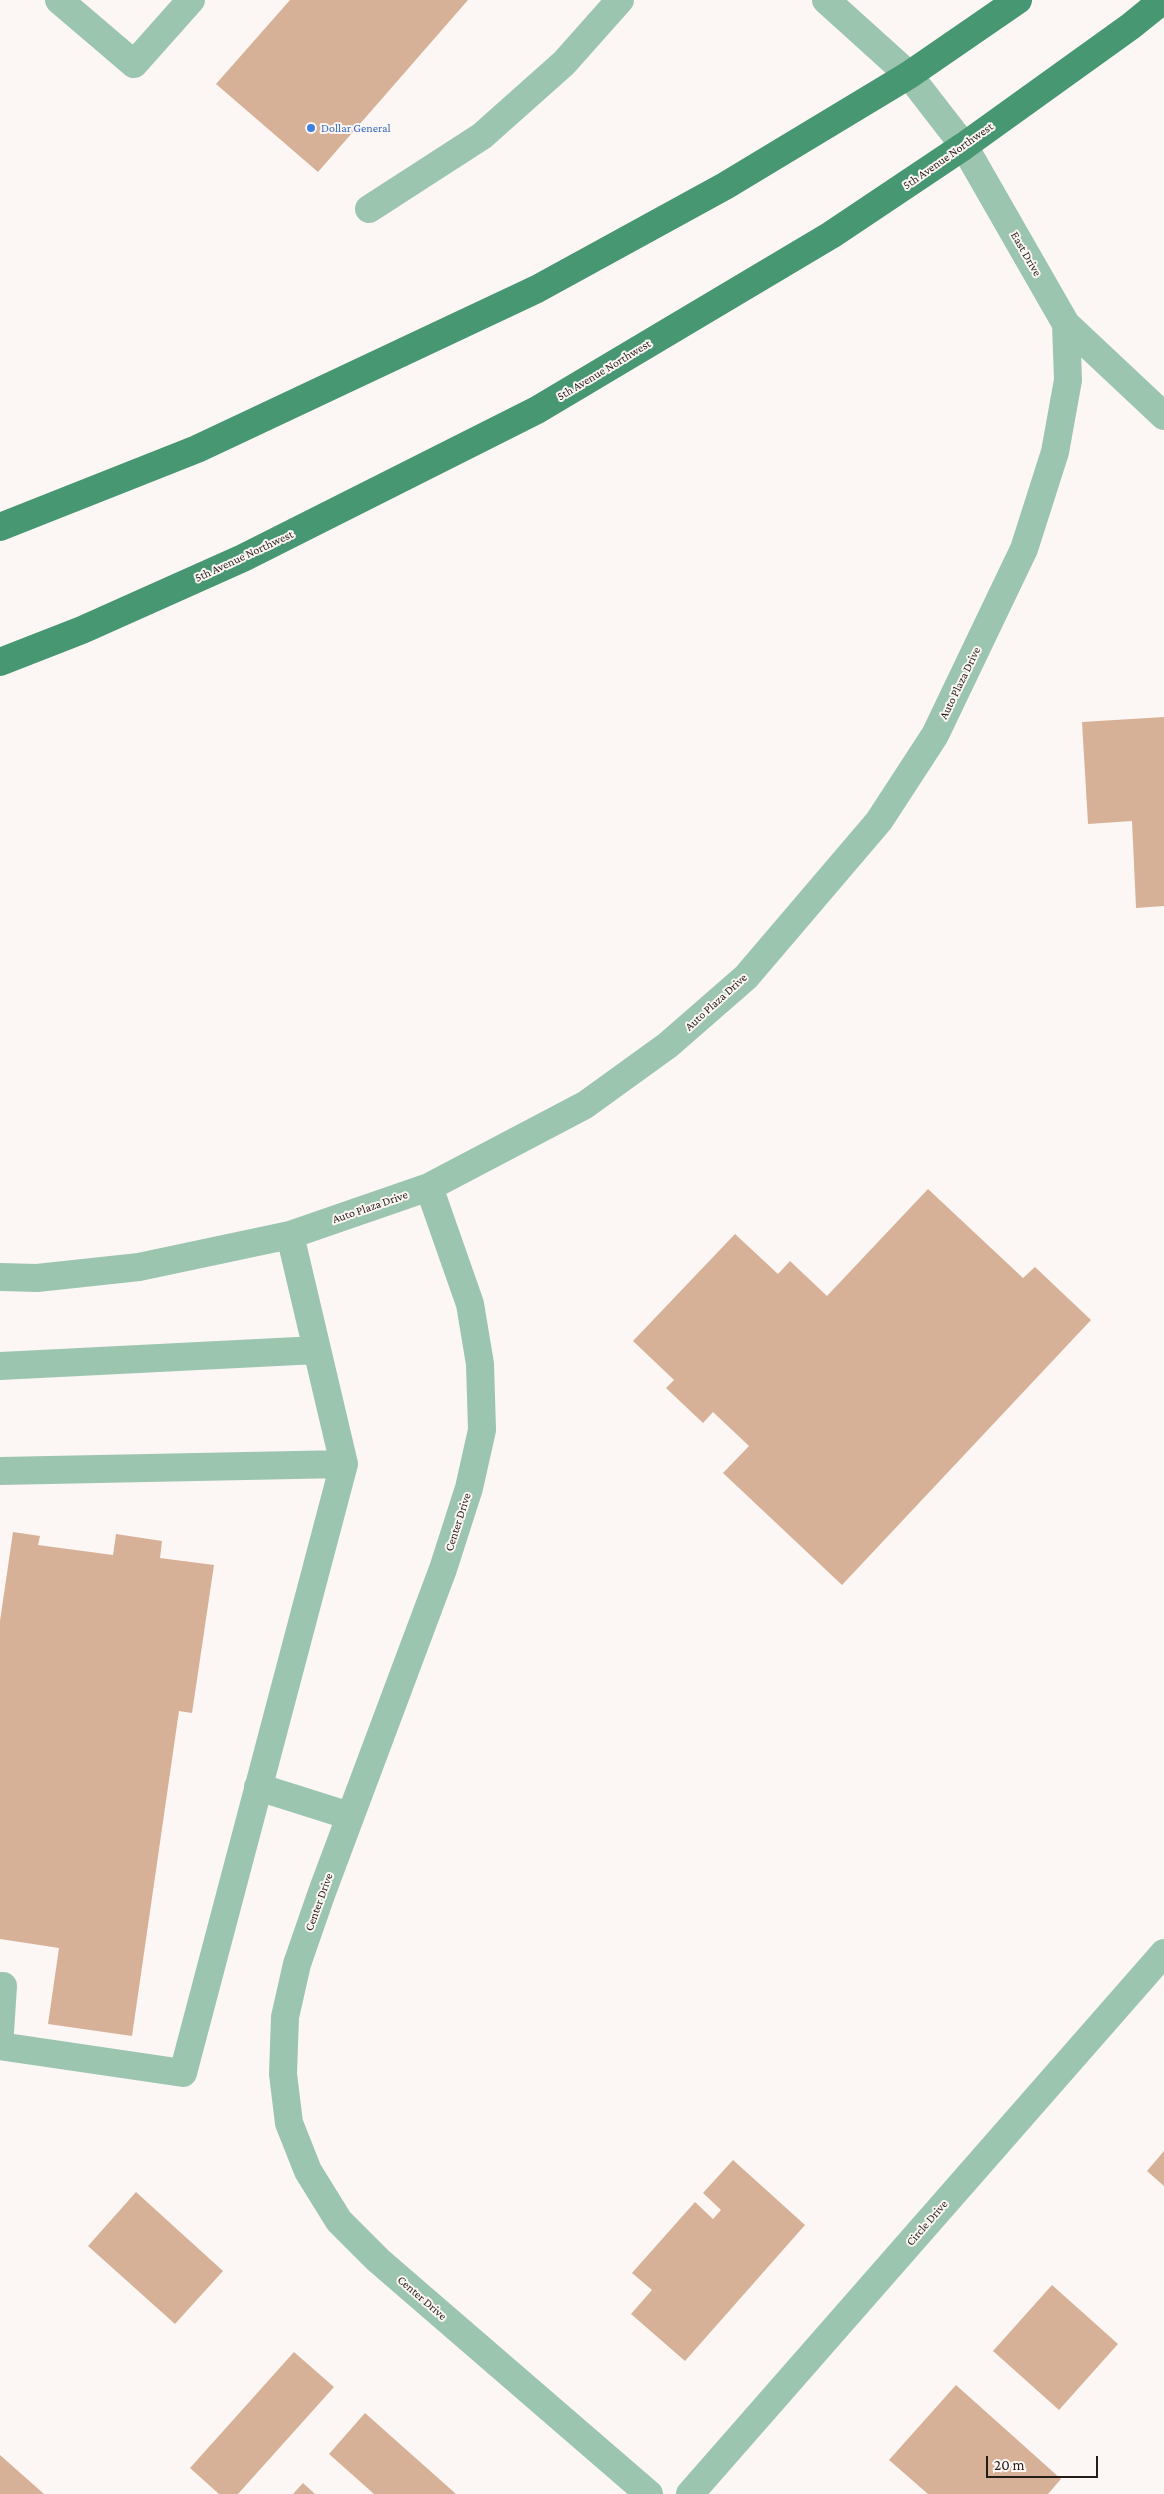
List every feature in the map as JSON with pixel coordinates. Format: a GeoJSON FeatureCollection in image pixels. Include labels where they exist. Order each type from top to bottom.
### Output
{"type":"FeatureCollection","features":[{"type":"Feature","properties":{"kind":"main road"},"geometry":{"type":"LineString","coordinates":[[0,527],[197,449],[538,288],[725,186],[910,75],[1018,0]]}},
{"type":"Feature","properties":{"kind":"main road","name":"5th Avenue Northwest"},"geometry":{"type":"LineString","coordinates":[[0,662],[82,630],[243,558],[537,410],[831,235],[964,146],[1163,0]]}},
{"type":"Feature","properties":{"kind":"street"},"geometry":{"type":"LineString","coordinates":[[60,0],[134,64],[191,0]]}},
{"type":"Feature","properties":{"kind":"street","name":"East Drive"},"geometry":{"type":"LineString","coordinates":[[826,0],[910,75],[964,146],[1066,324],[1164,416]]}},
{"type":"Feature","properties":{"kind":"street"},"geometry":{"type":"LineString","coordinates":[[369,209],[482,136],[564,63],[617,1]]}},
{"type":"Feature","properties":{"kind":"street","name":"Auto Plaza Drive"},"geometry":{"type":"LineString","coordinates":[[0,1277],[37,1278],[139,1267],[290,1235],[429,1187],[586,1105],[668,1045],[746,977],[880,821],[935,735],[1024,549],[1055,452],[1068,380],[1066,324]]}},
{"type":"Feature","properties":{"kind":"street","name":"Center Drive"},"geometry":{"type":"LineString","coordinates":[[429,1187],[470,1304],[480,1364],[482,1430],[470,1488],[443,1570],[350,1816],[297,1964],[285,2017],[283,2074],[289,2123],[308,2171],[339,2221],[378,2260],[649,2494]]}},
{"type":"Feature","properties":{"kind":"street"},"geometry":{"type":"LineString","coordinates":[[0,2046],[182,2073],[344,1464],[290,1235]]}},
{"type":"Feature","properties":{"kind":"street"},"geometry":{"type":"LineString","coordinates":[[0,1366],[317,1350]]}},
{"type":"Feature","properties":{"kind":"street"},"geometry":{"type":"LineString","coordinates":[[0,1471],[344,1464]]}},
{"type":"Feature","properties":{"kind":"street"},"geometry":{"type":"LineString","coordinates":[[258,1787],[350,1816]]}},
{"type":"Feature","properties":{"kind":"street","name":"Circle Drive"},"geometry":{"type":"LineString","coordinates":[[690,2494],[1164,1952]]}},
{"type":"Feature","properties":{"kind":"street"},"geometry":{"type":"LineString","coordinates":[[0,1986],[3,1986],[0,2032]]}},
{"type":"Feature","properties":{"kind":"building","name":"Dollar General"},"geometry":{"type":"Polygon","coordinates":[[[290,0],[468,0],[318,172],[216,84],[290,0]]]}},
{"type":"Feature","properties":{"kind":"building"},"geometry":{"type":"Polygon","coordinates":[[[1164,717],[1164,906],[1136,908],[1132,821],[1088,824],[1082,722],[1164,717]]]}},
{"type":"Feature","properties":{"kind":"building"},"geometry":{"type":"Polygon","coordinates":[[[928,1189],[1023,1278],[1035,1267],[1091,1320],[842,1585],[723,1473],[749,1446],[713,1412],[703,1423],[666,1388],[674,1380],[633,1341],[735,1234],[778,1274],[790,1261],[827,1296],[928,1189]]]}},
{"type":"Feature","properties":{"kind":"building"},"geometry":{"type":"Polygon","coordinates":[[[13,1532],[40,1536],[38,1545],[113,1555],[116,1534],[162,1541],[160,1558],[214,1565],[192,1713],[179,1711],[132,2036],[48,2024],[59,1948],[0,1939],[0,1621],[13,1532]]]}},
{"type":"Feature","properties":{"kind":"building"},"geometry":{"type":"Polygon","coordinates":[[[1164,2151],[1164,2186],[1147,2171],[1164,2151]]]}},
{"type":"Feature","properties":{"kind":"building"},"geometry":{"type":"Polygon","coordinates":[[[733,2160],[805,2225],[685,2361],[631,2314],[652,2290],[632,2273],[695,2202],[713,2219],[721,2210],[703,2193],[733,2160]]]}},
{"type":"Feature","properties":{"kind":"building"},"geometry":{"type":"Polygon","coordinates":[[[136,2192],[223,2271],[175,2324],[88,2246],[136,2192]]]}},
{"type":"Feature","properties":{"kind":"building"},"geometry":{"type":"Polygon","coordinates":[[[1052,2285],[1118,2344],[1059,2410],[993,2351],[1052,2285]]]}},
{"type":"Feature","properties":{"kind":"building"},"geometry":{"type":"Polygon","coordinates":[[[294,2352],[334,2387],[238,2494],[219,2494],[190,2468],[294,2352]]]}},
{"type":"Feature","properties":{"kind":"building"},"geometry":{"type":"Polygon","coordinates":[[[956,2385],[1061,2479],[1048,2494],[928,2494],[889,2460],[956,2385]]]}},
{"type":"Feature","properties":{"kind":"building"},"geometry":{"type":"Polygon","coordinates":[[[365,2413],[456,2494],[374,2494],[329,2454],[365,2413]]]}},
{"type":"Feature","properties":{"kind":"building"},"geometry":{"type":"Polygon","coordinates":[[[0,2455],[44,2494],[0,2494],[0,2455]]]}},
{"type":"Feature","properties":{"kind":"building"},"geometry":{"type":"Polygon","coordinates":[[[303,2483],[315,2494],[293,2494],[303,2483]]]}},
{"type":"Feature","properties":{"kind":"place","name":"Dollar General"},"geometry":{"type":"Point","coordinates":[311,128]}}]}
